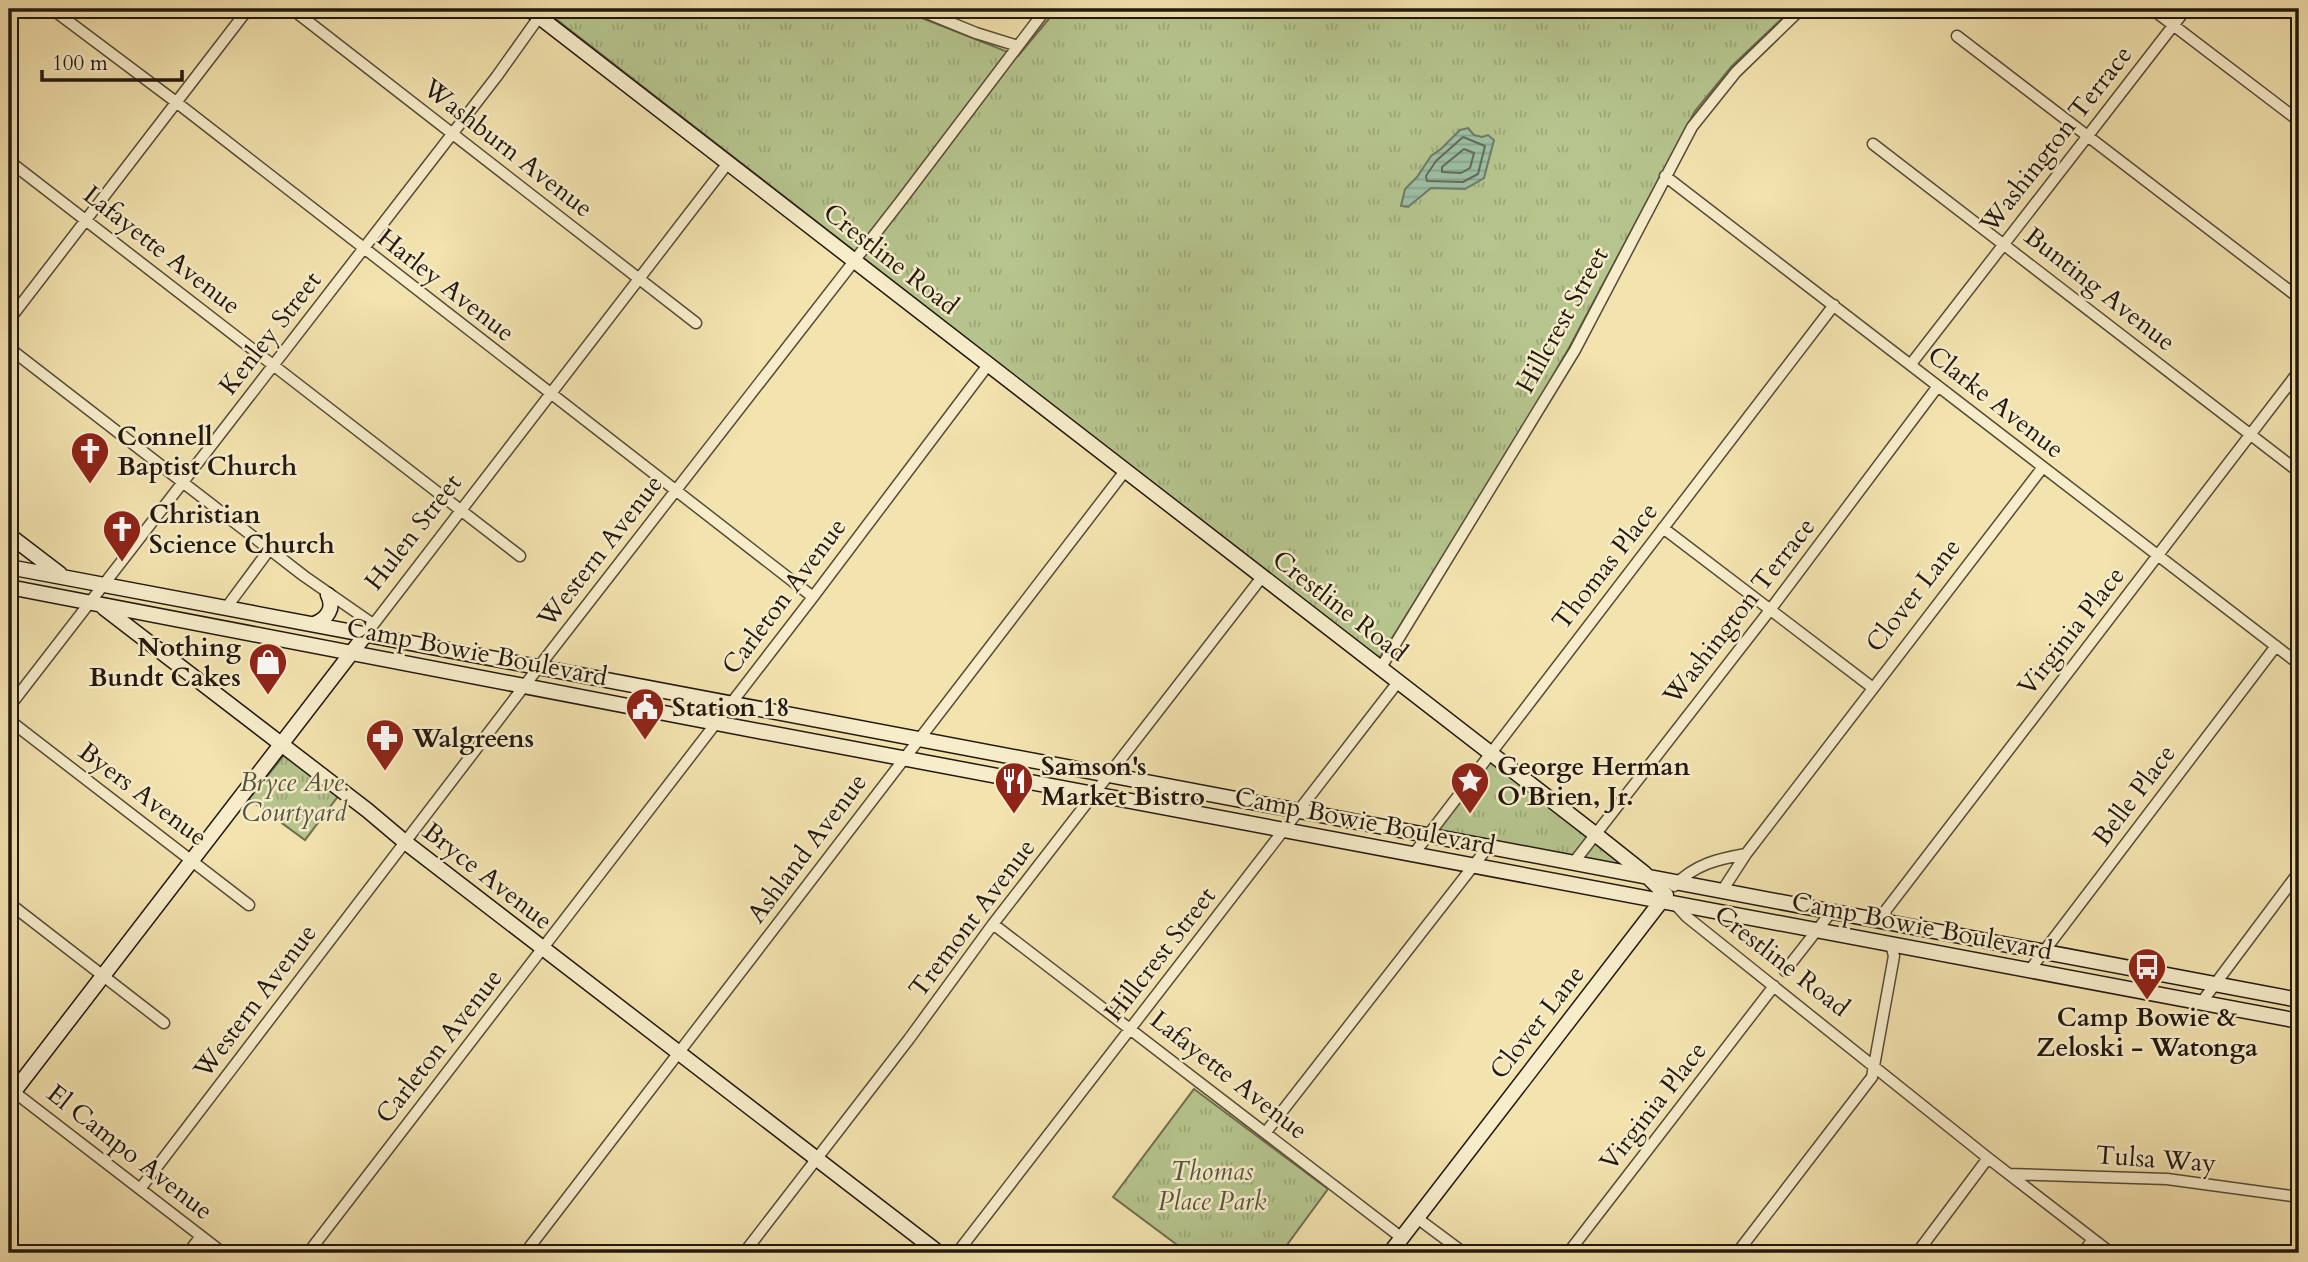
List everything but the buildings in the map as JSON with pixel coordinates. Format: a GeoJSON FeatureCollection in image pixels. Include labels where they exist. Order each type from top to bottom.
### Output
{"type":"FeatureCollection","features":[{"type":"Feature","properties":{"kind":"main road","name":"Crestline Road"},"geometry":{"type":"LineString","coordinates":[[534,13],[1595,834],[1649,877],[1667,901]]}},
{"type":"Feature","properties":{"kind":"main road","name":"Bryce Avenue"},"geometry":{"type":"LineString","coordinates":[[9,534],[367,810],[542,949],[939,1253]]}},
{"type":"Feature","properties":{"kind":"main road","name":"Camp Bowie Boulevard"},"geometry":{"type":"LineString","coordinates":[[9,567],[314,624],[369,629],[639,686],[2299,1000]]}},
{"type":"Feature","properties":{"kind":"main road","name":"Camp Bowie Boulevard"},"geometry":{"type":"LineString","coordinates":[[9,587],[1283,831],[2299,1021]]}},
{"type":"Feature","properties":{"kind":"main road"},"geometry":{"type":"LineString","coordinates":[[314,624],[321,621],[330,609],[331,601],[328,595]]}},
{"type":"Feature","properties":{"kind":"main road","name":"Hulen Street"},"geometry":{"type":"LineString","coordinates":[[10,1092],[103,976],[369,629]]}},
{"type":"Feature","properties":{"kind":"main road"},"geometry":{"type":"LineString","coordinates":[[636,708],[639,686]]}},
{"type":"Feature","properties":{"kind":"main road","name":"Clover Lane"},"geometry":{"type":"LineString","coordinates":[[1390,1253],[1667,901]]}},
{"type":"Feature","properties":{"kind":"main road"},"geometry":{"type":"LineString","coordinates":[[1884,921],[1891,945]]}},
{"type":"Feature","properties":{"kind":"street","name":"Harley Avenue"},"geometry":{"type":"LineString","coordinates":[[52,9],[176,102],[363,250],[813,597]]}},
{"type":"Feature","properties":{"kind":"street"},"geometry":{"type":"LineString","coordinates":[[9,320],[248,9]]}},
{"type":"Feature","properties":{"kind":"street","name":"Washburn Avenue"},"geometry":{"type":"LineString","coordinates":[[292,9],[696,323]]}},
{"type":"Feature","properties":{"kind":"street"},"geometry":{"type":"LineString","coordinates":[[917,9],[976,33],[1018,46]]}},
{"type":"Feature","properties":{"kind":"street","name":"Western Avenue"},"geometry":{"type":"LineString","coordinates":[[140,1189],[1046,9]]}},
{"type":"Feature","properties":{"kind":"street","name":"Hillcrest Street"},"geometry":{"type":"LineString","coordinates":[[1380,669],[1575,350],[1692,127],[1736,72],[1801,9]]}},
{"type":"Feature","properties":{"kind":"street"},"geometry":{"type":"LineString","coordinates":[[2152,9],[2299,121]]}},
{"type":"Feature","properties":{"kind":"street","name":"Washington Terrace"},"geometry":{"type":"LineString","coordinates":[[1911,364],[2186,9]]}},
{"type":"Feature","properties":{"kind":"street","name":"Kenley Street"},"geometry":{"type":"LineString","coordinates":[[9,707],[94,602],[104,584],[452,133],[534,13]]}},
{"type":"Feature","properties":{"kind":"street"},"geometry":{"type":"LineString","coordinates":[[1957,36],[2299,298]]}},
{"type":"Feature","properties":{"kind":"street","name":"Bunting Avenue"},"geometry":{"type":"LineString","coordinates":[[1873,144],[2299,472]]}},
{"type":"Feature","properties":{"kind":"street","name":"Lafayette Avenue"},"geometry":{"type":"LineString","coordinates":[[9,161],[520,556]]}},
{"type":"Feature","properties":{"kind":"street","name":"Hulen Street"},"geometry":{"type":"LineString","coordinates":[[369,629],[727,163]]}},
{"type":"Feature","properties":{"kind":"street","name":"Clarke Avenue"},"geometry":{"type":"LineString","coordinates":[[1665,176],[2299,664]]}},
{"type":"Feature","properties":{"kind":"street","name":"Thomas Place"},"geometry":{"type":"LineString","coordinates":[[1413,855],[1833,305]]}},
{"type":"Feature","properties":{"kind":"street"},"geometry":{"type":"LineString","coordinates":[[9,348],[328,595],[338,599],[369,629]]}},
{"type":"Feature","properties":{"kind":"street","name":"Carleton Avenue"},"geometry":{"type":"LineString","coordinates":[[308,1253],[813,597],[988,365]]}},
{"type":"Feature","properties":{"kind":"street","name":"Virginia Place"},"geometry":{"type":"LineString","coordinates":[[1884,921],[1886,911],[2299,371]]}},
{"type":"Feature","properties":{"kind":"street","name":"Washington Terrace"},"geometry":{"type":"LineString","coordinates":[[1574,862],[1770,610],[1938,386]]}},
{"type":"Feature","properties":{"kind":"street","name":"Clover Lane"},"geometry":{"type":"LineString","coordinates":[[1722,891],[1746,854],[2043,467]]}},
{"type":"Feature","properties":{"kind":"street","name":"Ashland Avenue"},"geometry":{"type":"LineString","coordinates":[[525,1253],[1125,471]]}},
{"type":"Feature","properties":{"kind":"street"},"geometry":{"type":"LineString","coordinates":[[1663,528],[1873,688]]}},
{"type":"Feature","properties":{"kind":"street"},"geometry":{"type":"LineString","coordinates":[[226,608],[270,550]]}},
{"type":"Feature","properties":{"kind":"street","name":"Tremont Avenue"},"geometry":{"type":"LineString","coordinates":[[744,1253],[909,1039],[993,924],[1262,577]]}},
{"type":"Feature","properties":{"kind":"street","name":"Belle Place"},"geometry":{"type":"LineString","coordinates":[[2029,971],[2276,646]]}},
{"type":"Feature","properties":{"kind":"street","name":"Hillcrest Street"},"geometry":{"type":"LineString","coordinates":[[957,1253],[1398,682]]}},
{"type":"Feature","properties":{"kind":"street","name":"Byers Avenue"},"geometry":{"type":"LineString","coordinates":[[9,720],[249,905]]}},
{"type":"Feature","properties":{"kind":"street"},"geometry":{"type":"LineString","coordinates":[[1266,1132],[1488,847]]}},
{"type":"Feature","properties":{"kind":"street","name":"Clover Lane"},"geometry":{"type":"LineString","coordinates":[[1667,901],[1676,883],[1703,864],[1746,854]]}},
{"type":"Feature","properties":{"kind":"street"},"geometry":{"type":"LineString","coordinates":[[2201,1003],[2299,872]]}},
{"type":"Feature","properties":{"kind":"street","name":"Crestline Road"},"geometry":{"type":"LineString","coordinates":[[1667,901],[2111,1253]]}},
{"type":"Feature","properties":{"kind":"street"},"geometry":{"type":"LineString","coordinates":[[9,903],[164,1023]]}},
{"type":"Feature","properties":{"kind":"street"},"geometry":{"type":"LineString","coordinates":[[1786,971],[1832,911]]}},
{"type":"Feature","properties":{"kind":"street","name":"Lafayette Avenue"},"geometry":{"type":"LineString","coordinates":[[993,924],[1402,1238]]}},
{"type":"Feature","properties":{"kind":"street"},"geometry":{"type":"LineString","coordinates":[[1737,1253],[1872,1077],[1894,956],[1891,945]]}},
{"type":"Feature","properties":{"kind":"street","name":"Virginia Place"},"geometry":{"type":"LineString","coordinates":[[1567,1253],[1774,986]]}},
{"type":"Feature","properties":{"kind":"street","name":"El Campo Avenue"},"geometry":{"type":"LineString","coordinates":[[10,1092],[223,1253]]}},
{"type":"Feature","properties":{"kind":"street"},"geometry":{"type":"LineString","coordinates":[[1917,1253],[1988,1158]]}},
{"type":"Feature","properties":{"kind":"street","name":"Tulsa Way"},"geometry":{"type":"LineString","coordinates":[[2009,1174],[2175,1180],[2299,1197]]}},
{"type":"Feature","properties":{"kind":"street"},"geometry":{"type":"LineString","coordinates":[[1418,1218],[1464,1253]]}},
{"type":"Feature","properties":{"kind":"street"},"geometry":{"type":"LineString","coordinates":[[188,1253],[201,1236]]}},
{"type":"Feature","properties":{"kind":"street"},"geometry":{"type":"LineString","coordinates":[[2083,1253],[2093,1239]]}},
{"type":"Feature","properties":{"kind":"green space"},"geometry":{"type":"Polygon","coordinates":[[[543,9],[899,9],[1018,56],[1057,9],[1792,9],[1732,66],[1695,111],[1569,348],[1514,443],[1379,659],[543,9]]]}},
{"type":"Feature","properties":{"kind":"green space","name":"Bryce Ave. Courtyard"},"geometry":{"type":"Polygon","coordinates":[[[284,755],[339,795],[305,840],[249,799],[284,755]]]}},
{"type":"Feature","properties":{"kind":"green space"},"geometry":{"type":"Polygon","coordinates":[[[1491,761],[1625,866],[1437,830],[1491,761]]]}},
{"type":"Feature","properties":{"kind":"green space","name":"Thomas Place Park"},"geometry":{"type":"Polygon","coordinates":[[[1194,1089],[1328,1189],[1281,1253],[1188,1253],[1113,1197],[1194,1089]]]}},
{"type":"Feature","properties":{"kind":"water"},"geometry":{"type":"Polygon","coordinates":[[[1468,128],[1474,135],[1488,135],[1494,140],[1484,178],[1465,189],[1431,188],[1408,207],[1401,206],[1405,189],[1431,156],[1460,130],[1468,128]]]}},
{"type":"Feature","properties":{"kind":"place","name":"Connell Baptist Church"},"geometry":{"type":"Point","coordinates":[90,485]}},
{"type":"Feature","properties":{"kind":"place","name":"Christian Science Church"},"geometry":{"type":"Point","coordinates":[122,563]}},
{"type":"Feature","properties":{"kind":"place","name":"Nothing Bundt Cakes"},"geometry":{"type":"Point","coordinates":[268,696]}},
{"type":"Feature","properties":{"kind":"place","name":"Station 18"},"geometry":{"type":"Point","coordinates":[645,741]}},
{"type":"Feature","properties":{"kind":"place","name":"Walgreens"},"geometry":{"type":"Point","coordinates":[385,772]}},
{"type":"Feature","properties":{"kind":"place","name":"Samson's Market Bistro"},"geometry":{"type":"Point","coordinates":[1014,815]}},
{"type":"Feature","properties":{"kind":"place","name":"George Herman O'Brien, Jr."},"geometry":{"type":"Point","coordinates":[1470,815]}},
{"type":"Feature","properties":{"kind":"place","name":"Camp Bowie & Zeloski - Watonga"},"geometry":{"type":"Point","coordinates":[2147,1001]}}]}
